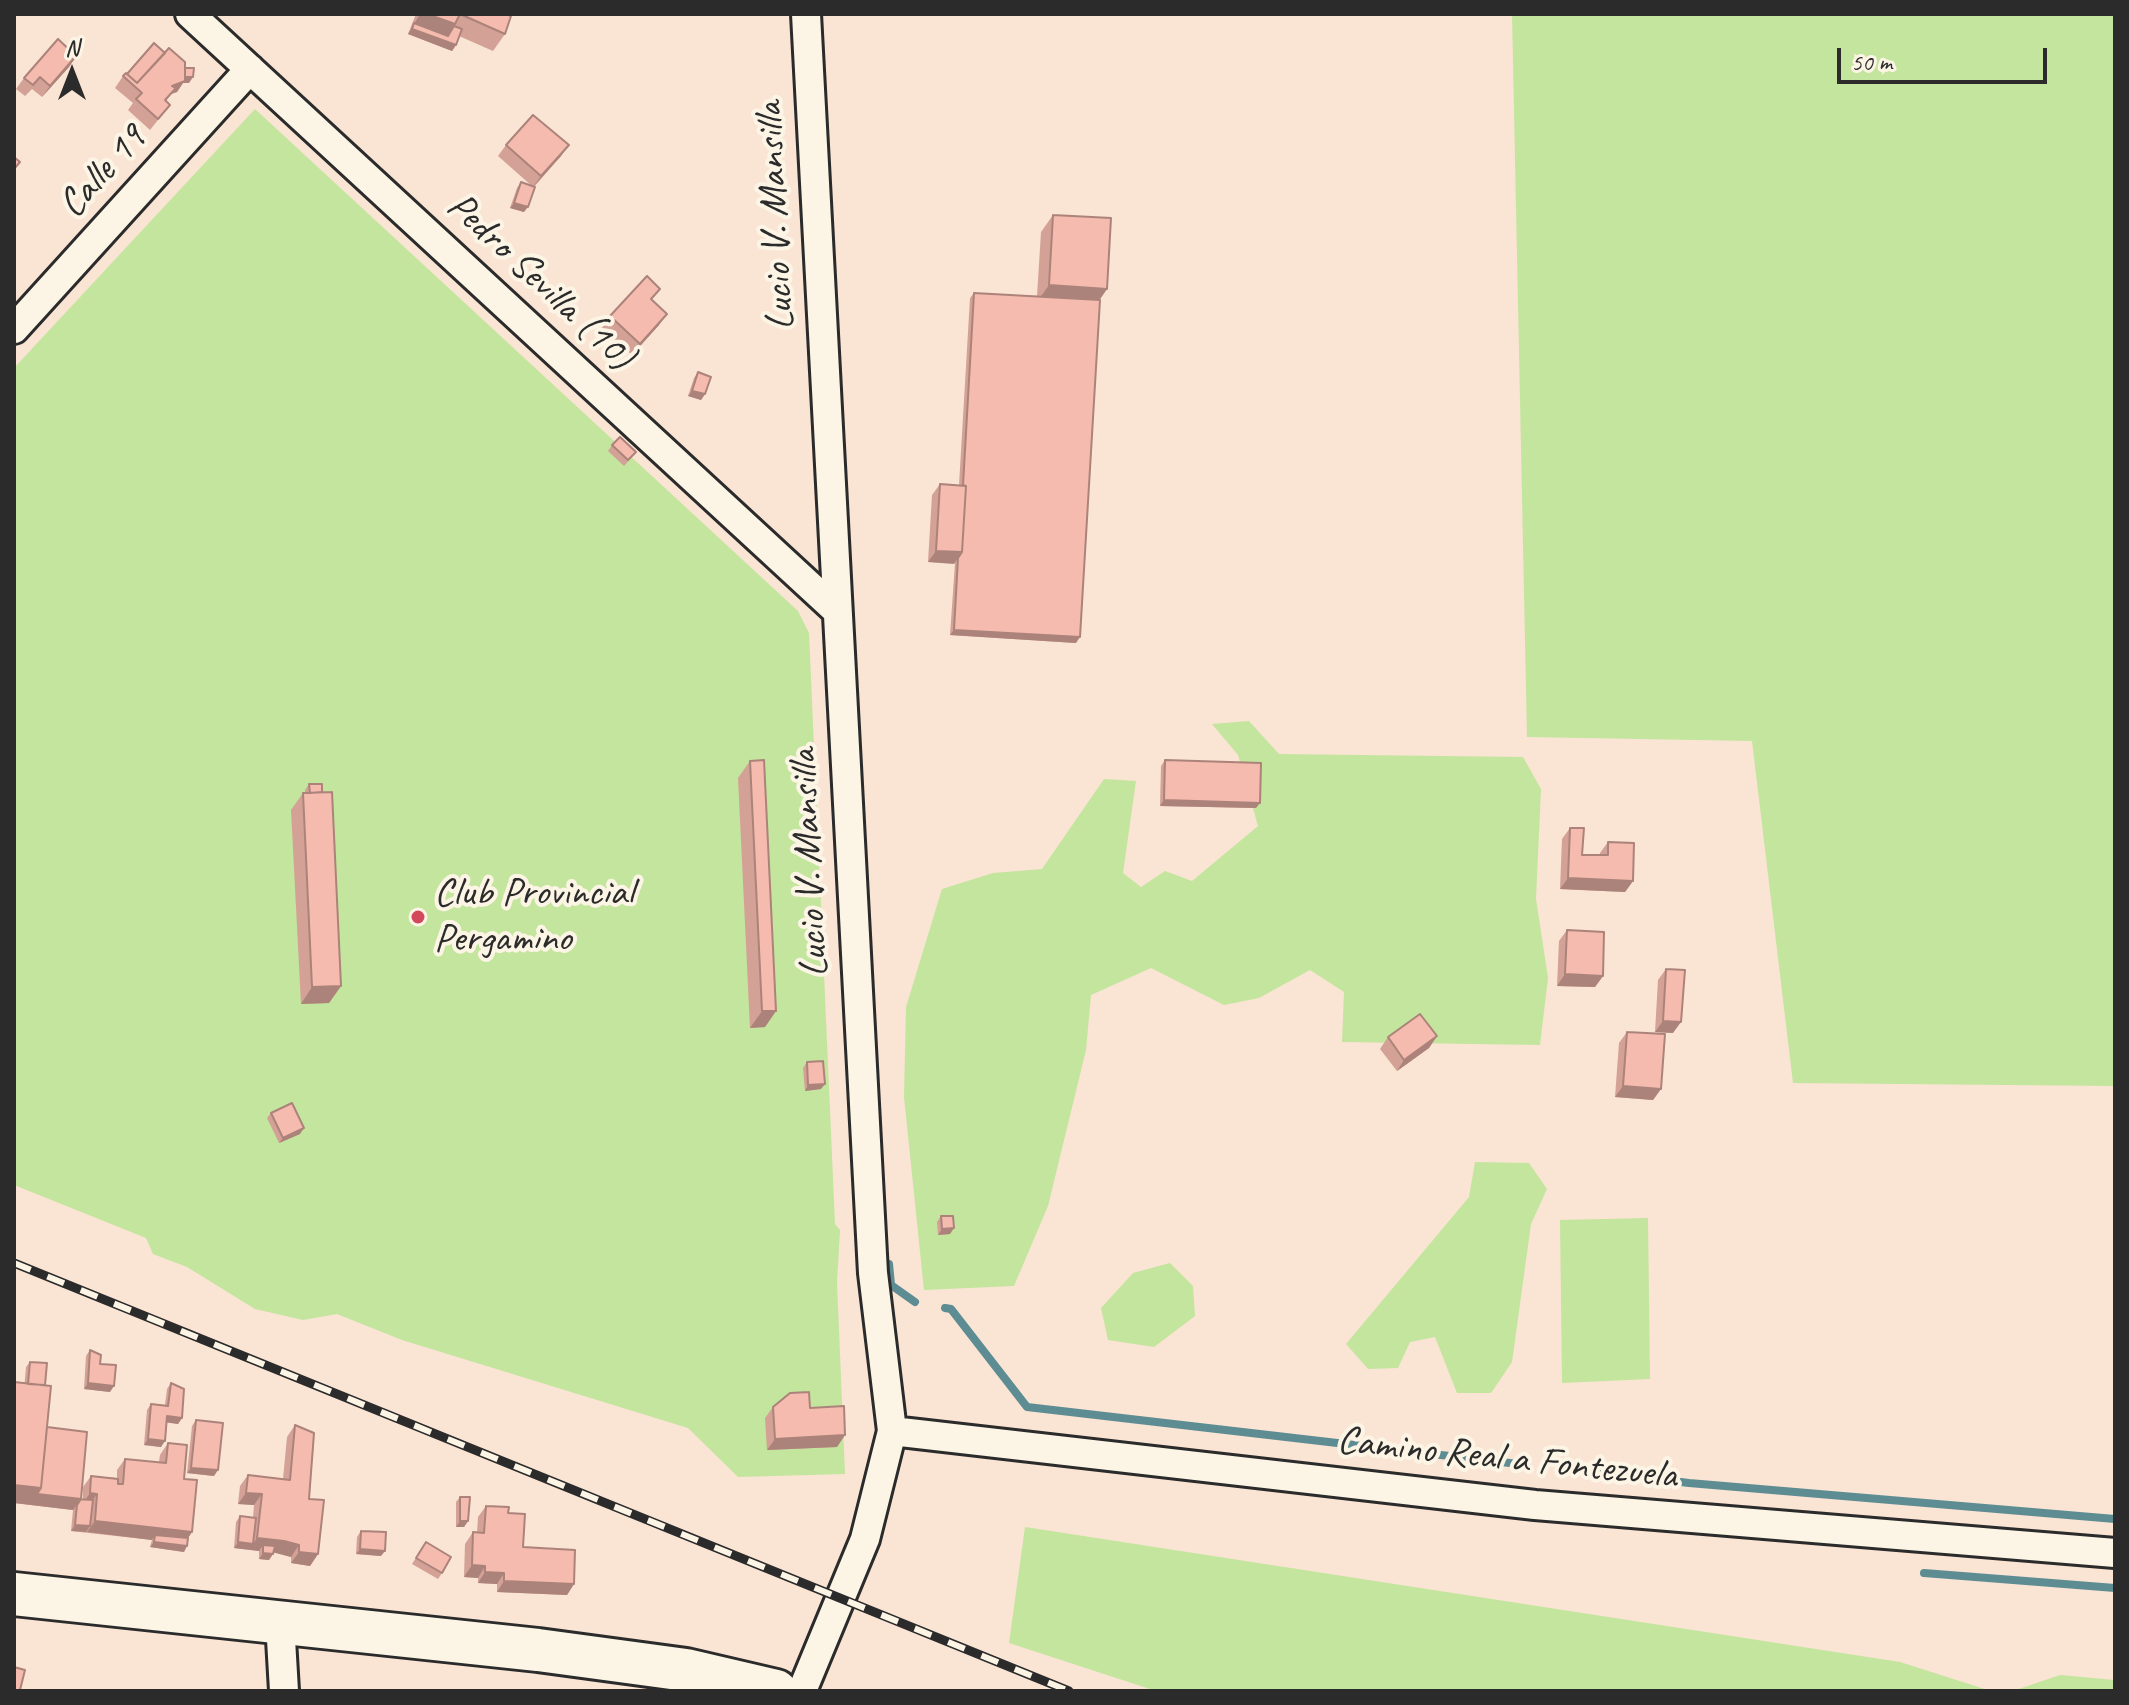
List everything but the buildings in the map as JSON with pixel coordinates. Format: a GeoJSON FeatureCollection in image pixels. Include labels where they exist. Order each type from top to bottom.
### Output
{"type":"FeatureCollection","features":[{"type":"Feature","properties":{"kind":"main road"},"geometry":{"type":"LineString","coordinates":[[14,1594],[635,1663],[776,1691]]}},
{"type":"Feature","properties":{"kind":"street","name":"Pedro Sevilla (10)"},"geometry":{"type":"LineString","coordinates":[[190,14],[836,610]]}},
{"type":"Feature","properties":{"kind":"street","name":"Lucio V. Mansilla"},"geometry":{"type":"LineString","coordinates":[[802,1691],[865,1539],[892,1431],[873,1273],[806,14]]}},
{"type":"Feature","properties":{"kind":"street","name":"Calle 19"},"geometry":{"type":"LineString","coordinates":[[14,329],[250,69]]}},
{"type":"Feature","properties":{"kind":"street","name":"Camino Real a Fontezuela"},"geometry":{"type":"LineString","coordinates":[[892,1431],[1535,1505],[2115,1553]]}},
{"type":"Feature","properties":{"kind":"street"},"geometry":{"type":"LineString","coordinates":[[280,1622],[284,1691]]}},
{"type":"Feature","properties":{"kind":"green space"},"geometry":{"type":"Polygon","coordinates":[[[1512,14],[2115,14],[2115,1086],[1793,1083],[1752,741],[1527,737],[1512,14]]]}},
{"type":"Feature","properties":{"kind":"green space","name":"Club Provincial Pergamino"},"geometry":{"type":"Polygon","coordinates":[[[255,109],[798,611],[809,633],[835,1224],[840,1230],[837,1282],[845,1474],[738,1477],[688,1428],[402,1340],[337,1314],[303,1320],[255,1309],[187,1267],[153,1254],[146,1238],[14,1185],[14,368],[255,109]]]}},
{"type":"Feature","properties":{"kind":"green space"},"geometry":{"type":"Polygon","coordinates":[[[1249,721],[1279,754],[1523,757],[1541,789],[1536,899],[1548,978],[1540,1045],[1342,1042],[1344,992],[1310,970],[1259,998],[1224,1005],[1151,968],[1091,995],[1086,1050],[1048,1206],[1014,1286],[924,1290],[904,1097],[906,1007],[942,889],[993,873],[1042,869],[1104,779],[1136,781],[1123,873],[1141,887],[1165,871],[1192,881],[1258,826],[1238,755],[1212,724],[1249,721]]]}},
{"type":"Feature","properties":{"kind":"green space"},"geometry":{"type":"Polygon","coordinates":[[[1475,1162],[1529,1163],[1547,1189],[1531,1224],[1512,1362],[1491,1393],[1457,1393],[1435,1337],[1410,1342],[1398,1368],[1368,1369],[1346,1344],[1469,1197],[1475,1162]]]}},
{"type":"Feature","properties":{"kind":"green space"},"geometry":{"type":"Polygon","coordinates":[[[1648,1218],[1650,1379],[1562,1383],[1560,1220],[1648,1218]]]}},
{"type":"Feature","properties":{"kind":"green space"},"geometry":{"type":"Polygon","coordinates":[[[1170,1263],[1193,1286],[1195,1316],[1154,1347],[1108,1340],[1101,1308],[1133,1273],[1170,1263]]]}},
{"type":"Feature","properties":{"kind":"green space"},"geometry":{"type":"Polygon","coordinates":[[[1025,1527],[1900,1662],[1991,1691],[1156,1691],[1009,1643],[1025,1527]]]}},
{"type":"Feature","properties":{"kind":"green space"},"geometry":{"type":"Polygon","coordinates":[[[2060,1675],[2115,1680],[2115,1691],[2013,1691],[2060,1675]]]}},
{"type":"Feature","properties":{"kind":"waterway"},"geometry":{"type":"LineString","coordinates":[[889,1264],[891,1285],[915,1302]]}},
{"type":"Feature","properties":{"kind":"waterway"},"geometry":{"type":"LineString","coordinates":[[945,1308],[951,1309],[1027,1407],[1527,1465]]}},
{"type":"Feature","properties":{"kind":"waterway"},"geometry":{"type":"LineString","coordinates":[[1567,1468],[1689,1483],[2115,1519]]}},
{"type":"Feature","properties":{"kind":"waterway"},"geometry":{"type":"LineString","coordinates":[[1924,1573],[2115,1588]]}},
{"type":"Feature","properties":{"kind":"railway"},"geometry":{"type":"LineString","coordinates":[[14,1263],[1069,1691]]}},
{"type":"Feature","properties":{"kind":"place","name":"Club Provincial Pergamino"},"geometry":{"type":"Point","coordinates":[418,917]}}]}
